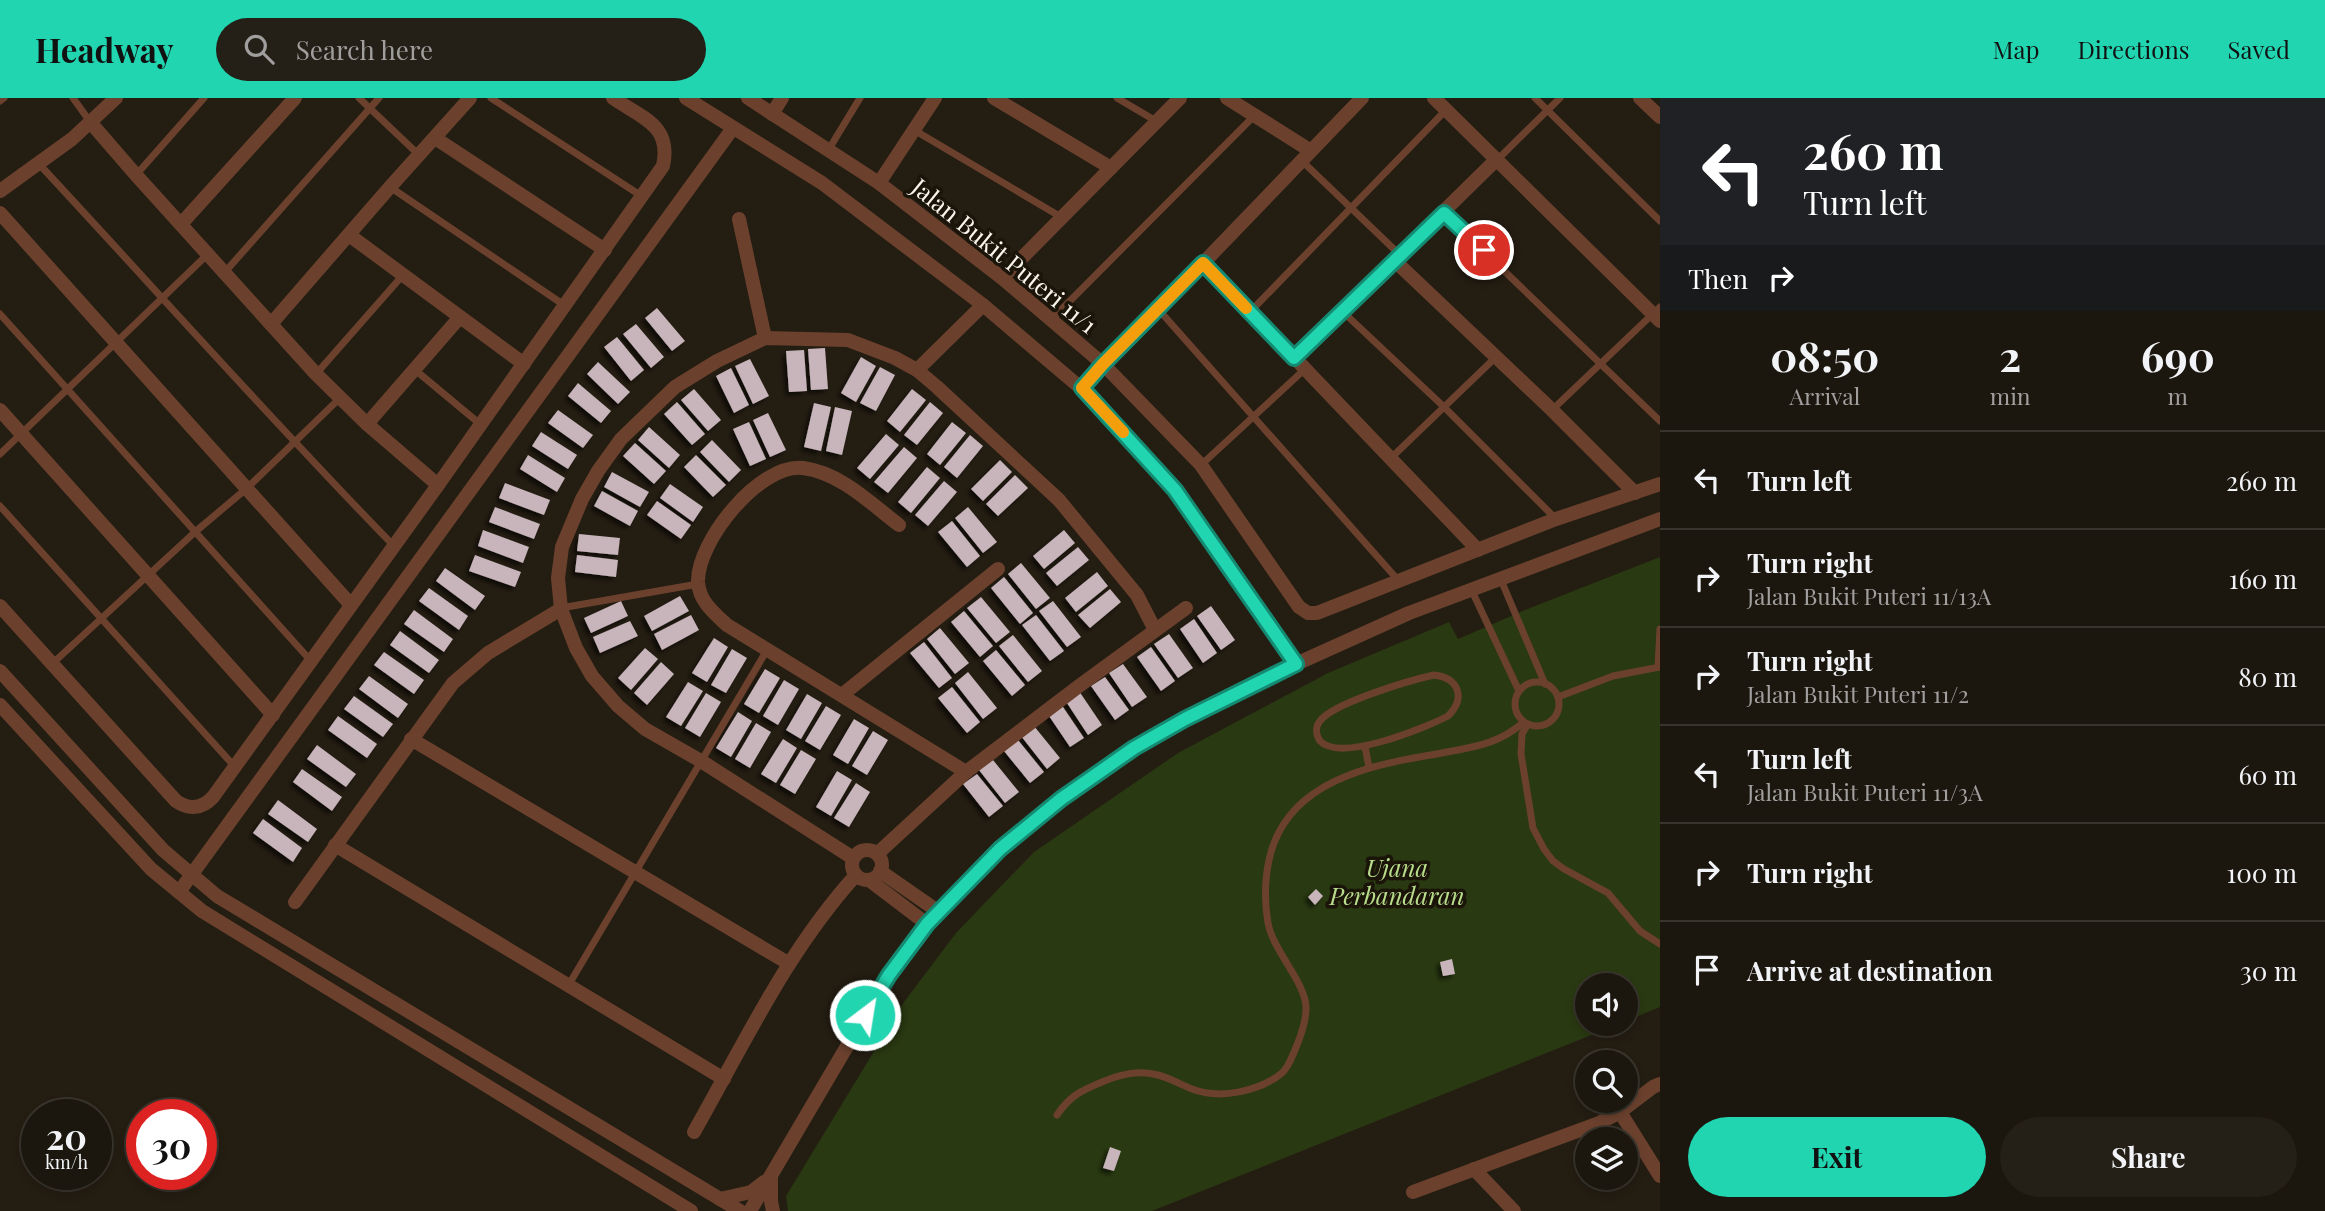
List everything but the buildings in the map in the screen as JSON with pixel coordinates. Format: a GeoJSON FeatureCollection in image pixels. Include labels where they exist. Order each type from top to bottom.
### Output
{"type":"FeatureCollection","features":[{"type":"Feature","properties":{"kind":"street"},"geometry":{"type":"LineString","coordinates":[[0,191],[91,122],[116,98]]}},
{"type":"Feature","properties":{"kind":"street"},"geometry":{"type":"LineString","coordinates":[[181,225],[295,98]]}},
{"type":"Feature","properties":{"kind":"street"},"geometry":{"type":"LineString","coordinates":[[271,324],[470,98]]}},
{"type":"Feature","properties":{"kind":"street"},"geometry":{"type":"LineString","coordinates":[[0,606],[180,804],[204,806],[312,661],[663,166],[665,141],[656,127],[613,98]]}},
{"type":"Feature","properties":{"kind":"street"},"geometry":{"type":"LineString","coordinates":[[686,98],[822,183],[983,305],[1082,388],[1175,490],[1296,664]]}},
{"type":"Feature","properties":{"kind":"street","name":"Jalan Bukit Puteri 11/1"},"geometry":{"type":"LineString","coordinates":[[748,98],[879,183],[1002,278],[1103,364],[1200,466],[1299,607],[1308,613],[1317,613],[1399,581]]}},
{"type":"Feature","properties":{"kind":"street"},"geometry":{"type":"LineString","coordinates":[[772,114],[782,98]]}},
{"type":"Feature","properties":{"kind":"street"},"geometry":{"type":"LineString","coordinates":[[879,183],[935,98]]}},
{"type":"Feature","properties":{"kind":"street"},"geometry":{"type":"LineString","coordinates":[[994,98],[1111,168]]}},
{"type":"Feature","properties":{"kind":"street"},"geometry":{"type":"LineString","coordinates":[[1002,278],[1180,98]]}},
{"type":"Feature","properties":{"kind":"street"},"geometry":{"type":"LineString","coordinates":[[1227,98],[1255,115],[1306,155]]}},
{"type":"Feature","properties":{"kind":"street"},"geometry":{"type":"LineString","coordinates":[[1082,388],[1362,98]]}},
{"type":"Feature","properties":{"kind":"street"},"geometry":{"type":"LineString","coordinates":[[1434,98],[1658,314]]}},
{"type":"Feature","properties":{"kind":"street"},"geometry":{"type":"LineString","coordinates":[[1640,98],[1660,117]]}},
{"type":"Feature","properties":{"kind":"street"},"geometry":{"type":"LineString","coordinates":[[91,122],[316,374],[367,424],[438,485]]}},
{"type":"Feature","properties":{"kind":"street"},"geometry":{"type":"LineString","coordinates":[[179,892],[733,128]]}},
{"type":"Feature","properties":{"kind":"street"},"geometry":{"type":"LineString","coordinates":[[435,138],[605,250]]}},
{"type":"Feature","properties":{"kind":"street"},"geometry":{"type":"LineString","coordinates":[[1294,358],[1496,160]]}},
{"type":"Feature","properties":{"kind":"street"},"geometry":{"type":"LineString","coordinates":[[0,213],[351,605]]}},
{"type":"Feature","properties":{"kind":"street"},"geometry":{"type":"LineString","coordinates":[[739,219],[765,338]]}},
{"type":"Feature","properties":{"kind":"street"},"geometry":{"type":"LineString","coordinates":[[349,235],[524,364]]}},
{"type":"Feature","properties":{"kind":"street"},"geometry":{"type":"LineString","coordinates":[[1398,258],[1635,493]]}},
{"type":"Feature","properties":{"kind":"street"},"geometry":{"type":"LineString","coordinates":[[1203,263],[1478,550]]}},
{"type":"Feature","properties":{"kind":"street"},"geometry":{"type":"LineString","coordinates":[[917,370],[983,305]]}},
{"type":"Feature","properties":{"kind":"street"},"geometry":{"type":"LineString","coordinates":[[367,424],[460,317]]}},
{"type":"Feature","properties":{"kind":"street"},"geometry":{"type":"LineString","coordinates":[[853,858],[701,761],[645,729],[618,706],[592,676],[576,648],[561,608],[558,578],[562,547],[582,499],[598,471],[621,439],[675,387],[717,360],[765,338],[848,340],[895,358],[917,370],[1059,500],[1137,596],[1155,630]]}},
{"type":"Feature","properties":{"kind":"street"},"geometry":{"type":"LineString","coordinates":[[0,410],[273,715]]}},
{"type":"Feature","properties":{"kind":"street"},"geometry":{"type":"LineString","coordinates":[[898,526],[844,483],[823,472],[800,468],[781,472],[763,482],[741,501],[722,523],[703,556],[698,584],[706,606],[727,625],[965,772]]}},
{"type":"Feature","properties":{"kind":"street"},"geometry":{"type":"LineString","coordinates":[[1399,581],[1556,519],[1660,484]]}},
{"type":"Feature","properties":{"kind":"street"},"geometry":{"type":"LineString","coordinates":[[750,1211],[889,975],[927,924],[1000,849],[1061,799],[1134,748],[1185,719],[1296,664],[1409,614],[1660,520]]}},
{"type":"Feature","properties":{"kind":"street"},"geometry":{"type":"LineString","coordinates":[[842,695],[998,569]]}},
{"type":"Feature","properties":{"kind":"street"},"geometry":{"type":"LineString","coordinates":[[295,902],[453,683],[488,653],[561,608]]}},
{"type":"Feature","properties":{"kind":"street"},"geometry":{"type":"LineString","coordinates":[[877,853],[965,772],[1186,608]]}},
{"type":"Feature","properties":{"kind":"street"},"geometry":{"type":"LineString","coordinates":[[0,671],[163,850],[217,895],[740,1211]]}},
{"type":"Feature","properties":{"kind":"street"},"geometry":{"type":"LineString","coordinates":[[0,705],[151,869],[201,911],[691,1211]]}},
{"type":"Feature","properties":{"kind":"street"},"geometry":{"type":"LineString","coordinates":[[411,739],[788,964]]}},
{"type":"Feature","properties":{"kind":"street"},"geometry":{"type":"LineString","coordinates":[[335,845],[724,1079]]}},
{"type":"Feature","properties":{"kind":"street"},"geometry":{"type":"LineString","coordinates":[[694,1132],[788,964],[835,898],[868,875],[882,862],[877,853],[864,849],[853,858],[852,867],[868,875],[939,912]]}},
{"type":"Feature","properties":{"kind":"street"},"geometry":{"type":"LineString","coordinates":[[868,875],[927,924]]}},
{"type":"Feature","properties":{"kind":"street"},"geometry":{"type":"LineString","coordinates":[[1638,1098],[1660,1084]]}},
{"type":"Feature","properties":{"kind":"street"},"geometry":{"type":"LineString","coordinates":[[1413,1192],[1599,1123],[1618,1113]]}},
{"type":"Feature","properties":{"kind":"street"},"geometry":{"type":"LineString","coordinates":[[1621,1113],[1660,1176]]}},
{"type":"Feature","properties":{"kind":"street"},"geometry":{"type":"LineString","coordinates":[[1474,1169],[1514,1211]]}},
{"type":"Feature","properties":{"kind":"street"},"geometry":{"type":"LineString","coordinates":[[720,1199],[751,1192],[771,1177]]}},
{"type":"Feature","properties":{"kind":"street"},"geometry":{"type":"LineString","coordinates":[[771,1177],[773,1211]]}},
{"type":"Feature","properties":{"kind":"lane"},"geometry":{"type":"LineString","coordinates":[[73,98],[91,122]]}},
{"type":"Feature","properties":{"kind":"lane"},"geometry":{"type":"LineString","coordinates":[[136,175],[204,98]]}},
{"type":"Feature","properties":{"kind":"lane"},"geometry":{"type":"LineString","coordinates":[[359,98],[419,155]]}},
{"type":"Feature","properties":{"kind":"lane"},"geometry":{"type":"LineString","coordinates":[[225,272],[379,98]]}},
{"type":"Feature","properties":{"kind":"lane"},"geometry":{"type":"LineString","coordinates":[[491,98],[643,197]]}},
{"type":"Feature","properties":{"kind":"lane"},"geometry":{"type":"LineString","coordinates":[[829,149],[860,98]]}},
{"type":"Feature","properties":{"kind":"lane"},"geometry":{"type":"LineString","coordinates":[[1117,98],[1157,122]]}},
{"type":"Feature","properties":{"kind":"lane"},"geometry":{"type":"LineString","coordinates":[[1535,98],[1660,221]]}},
{"type":"Feature","properties":{"kind":"lane"},"geometry":{"type":"LineString","coordinates":[[1496,160],[1560,98]]}},
{"type":"Feature","properties":{"kind":"lane"},"geometry":{"type":"LineString","coordinates":[[1250,312],[1446,110]]}},
{"type":"Feature","properties":{"kind":"lane"},"geometry":{"type":"LineString","coordinates":[[1051,320],[1255,115]]}},
{"type":"Feature","properties":{"kind":"lane"},"geometry":{"type":"LineString","coordinates":[[914,130],[1062,217]]}},
{"type":"Feature","properties":{"kind":"lane"},"geometry":{"type":"LineString","coordinates":[[1306,155],[1398,258]]}},
{"type":"Feature","properties":{"kind":"lane"},"geometry":{"type":"LineString","coordinates":[[38,163],[163,297],[294,444],[394,546]]}},
{"type":"Feature","properties":{"kind":"lane"},"geometry":{"type":"LineString","coordinates":[[390,187],[565,306]]}},
{"type":"Feature","properties":{"kind":"lane"},"geometry":{"type":"LineString","coordinates":[[1444,213],[1660,421]]}},
{"type":"Feature","properties":{"kind":"lane"},"geometry":{"type":"LineString","coordinates":[[0,454],[209,254]]}},
{"type":"Feature","properties":{"kind":"lane"},"geometry":{"type":"LineString","coordinates":[[316,374],[403,275]]}},
{"type":"Feature","properties":{"kind":"lane"},"geometry":{"type":"LineString","coordinates":[[1159,310],[1399,581]]}},
{"type":"Feature","properties":{"kind":"lane"},"geometry":{"type":"LineString","coordinates":[[1342,311],[1443,405],[1556,519]]}},
{"type":"Feature","properties":{"kind":"lane"},"geometry":{"type":"LineString","coordinates":[[0,314],[312,661]]}},
{"type":"Feature","properties":{"kind":"lane"},"geometry":{"type":"LineString","coordinates":[[1552,410],[1658,314]]}},
{"type":"Feature","properties":{"kind":"lane"},"geometry":{"type":"LineString","coordinates":[[1390,458],[1496,356]]}},
{"type":"Feature","properties":{"kind":"lane"},"geometry":{"type":"LineString","coordinates":[[414,368],[481,425]]}},
{"type":"Feature","properties":{"kind":"lane"},"geometry":{"type":"LineString","coordinates":[[1200,466],[1304,369]]}},
{"type":"Feature","properties":{"kind":"lane"},"geometry":{"type":"LineString","coordinates":[[52,664],[195,532],[246,489],[340,398]]}},
{"type":"Feature","properties":{"kind":"lane"},"geometry":{"type":"LineString","coordinates":[[0,506],[234,766]]}},
{"type":"Feature","properties":{"kind":"lane"},"geometry":{"type":"LineString","coordinates":[[1501,580],[1545,684]]}},
{"type":"Feature","properties":{"kind":"lane"},"geometry":{"type":"LineString","coordinates":[[561,608],[698,584]]}},
{"type":"Feature","properties":{"kind":"lane"},"geometry":{"type":"LineString","coordinates":[[1472,591],[1519,691]]}},
{"type":"Feature","properties":{"kind":"lane"},"geometry":{"type":"LineString","coordinates":[[1558,697],[1613,676],[1659,667],[1660,629]]}},
{"type":"Feature","properties":{"kind":"lane"},"geometry":{"type":"LineString","coordinates":[[567,986],[767,650]]}},
{"type":"Feature","properties":{"kind":"lane"},"geometry":{"type":"LineString","coordinates":[[1434,675],[1446,677],[1455,683],[1458,690],[1457,700],[1454,710],[1448,716],[1365,747],[1332,749],[1322,743],[1317,735],[1317,725],[1329,712],[1410,680],[1434,675]]}},
{"type":"Feature","properties":{"kind":"lane"},"geometry":{"type":"LineString","coordinates":[[1536,682],[1553,689],[1559,705],[1552,720],[1536,726],[1526,723],[1518,716],[1515,707],[1519,691],[1536,682]]}},
{"type":"Feature","properties":{"kind":"lane"},"geometry":{"type":"LineString","coordinates":[[1056,1115],[1067,1099],[1081,1090],[1129,1073],[1158,1075],[1195,1091],[1223,1093],[1248,1091],[1285,1071],[1301,1033],[1306,1009],[1302,992],[1276,945],[1268,924],[1266,877],[1277,836],[1297,807],[1314,793],[1369,767],[1502,739],[1526,723]]}},
{"type":"Feature","properties":{"kind":"lane"},"geometry":{"type":"LineString","coordinates":[[1526,723],[1522,734],[1521,754],[1533,828],[1544,849],[1553,861],[1564,869],[1608,893],[1640,931],[1660,944]]}},
{"type":"Feature","properties":{"kind":"lane"},"geometry":{"type":"LineString","coordinates":[[1365,747],[1369,767]]}},
{"type":"Feature","properties":{"kind":"green space","name":"Ujana Perbandaran"},"geometry":{"type":"Polygon","coordinates":[[[1660,557],[1660,1007],[1638,1016],[1638,973],[1575,973],[1575,1036],[1589,1036],[1152,1211],[788,1211],[786,1196],[904,1002],[956,933],[1034,852],[1178,753],[1328,673],[1449,622],[1458,639],[1660,557]]]}},
{"type":"Feature","properties":{"kind":"slow traffic"},"geometry":{"type":"LineString","coordinates":[[1123,432],[1082,388],[1203,263],[1246,308]]}},
{"type":"Feature","properties":{"kind":"route"},"geometry":{"type":"LineString","coordinates":[[865,1015],[889,975],[927,924],[1000,849],[1061,799],[1134,748],[1185,719],[1296,664],[1175,490],[1082,388],[1203,263],[1294,358],[1444,213],[1484,250]]}}]}
